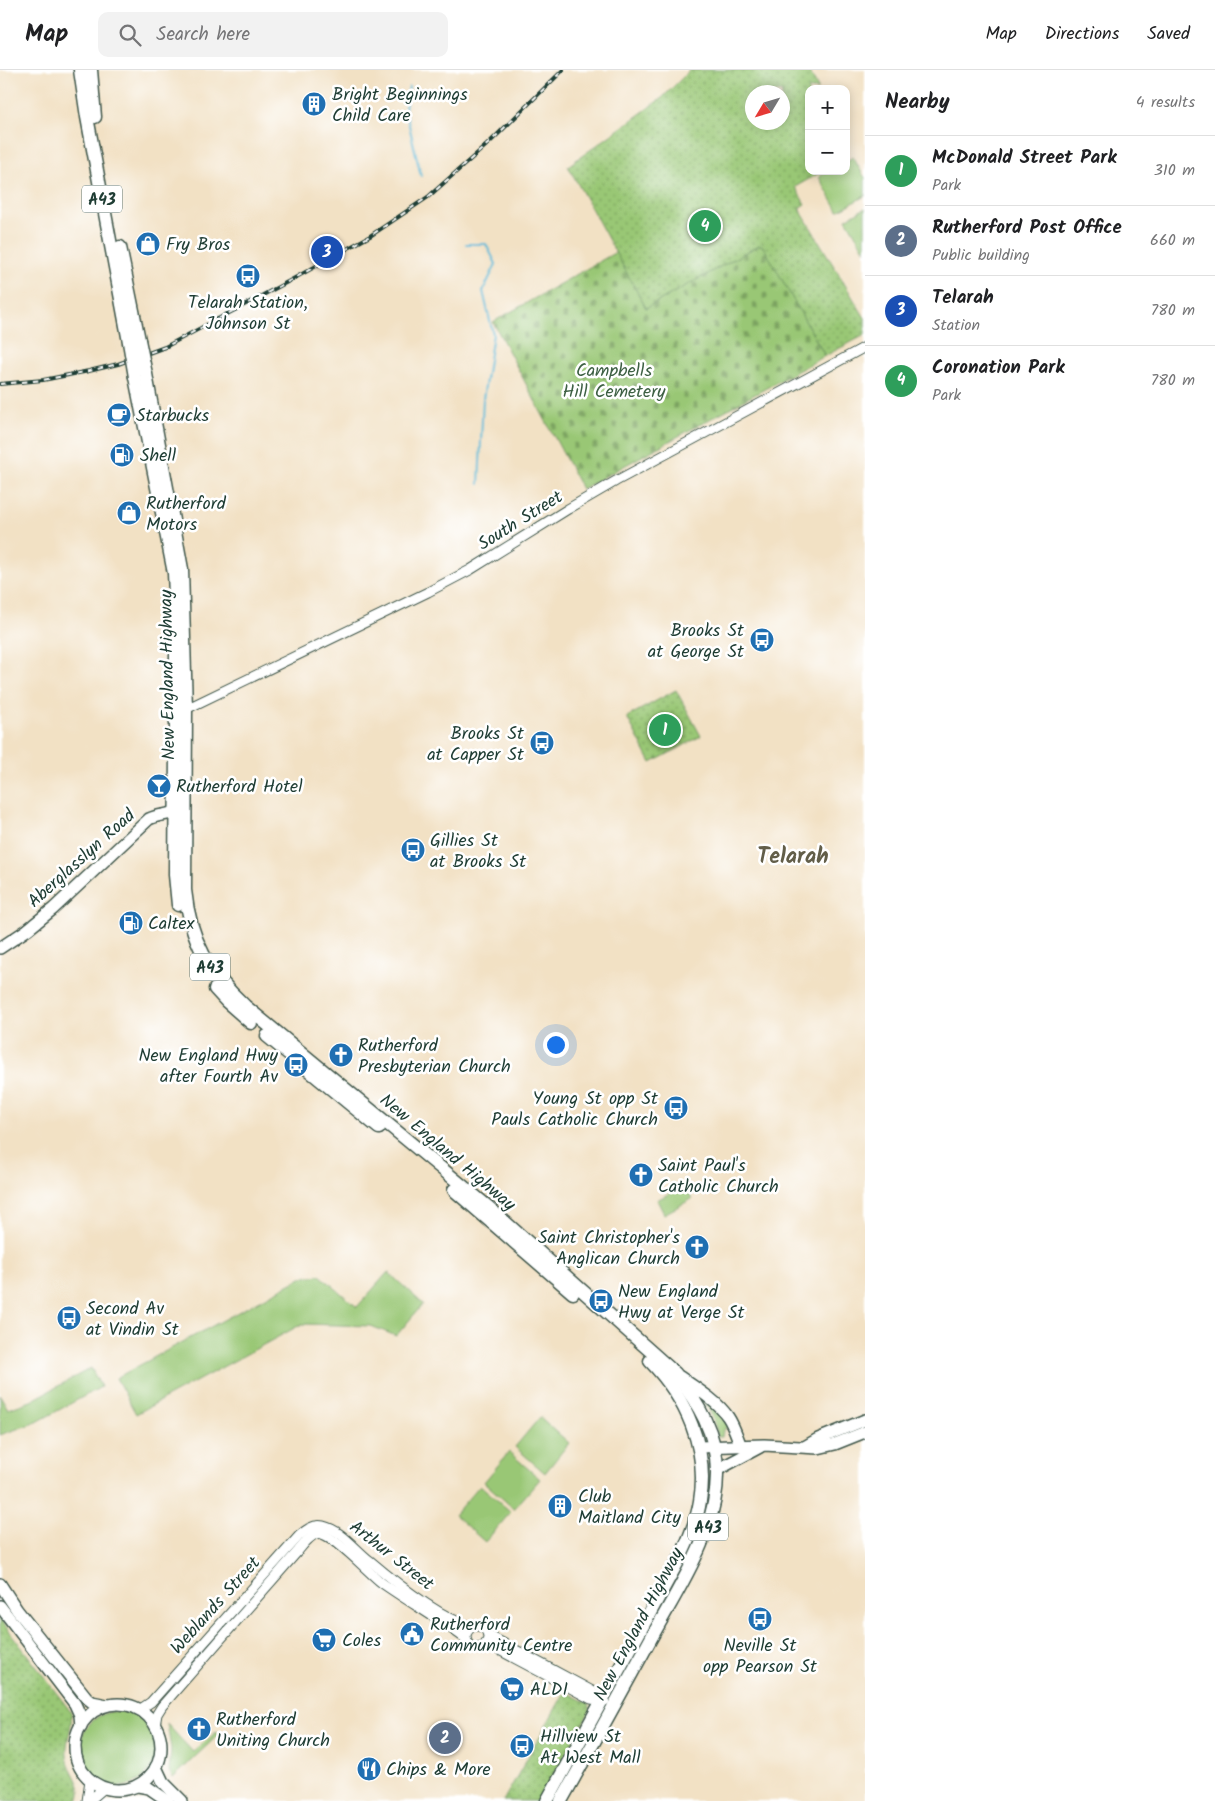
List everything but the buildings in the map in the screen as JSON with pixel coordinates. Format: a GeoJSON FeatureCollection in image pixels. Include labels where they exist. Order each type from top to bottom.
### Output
{"type":"FeatureCollection","features":[{"type":"Feature","properties":{"kind":"highway","name":"New England Highway"},"geometry":{"type":"LineString","coordinates":[[80,70],[87,117],[182,569],[186,708],[184,870],[188,916],[202,952],[222,984],[244,1006],[487,1206],[674,1373],[699,1406],[711,1432],[715,1447],[717,1470],[714,1506],[707,1530],[680,1584],[547,1801]]}},
{"type":"Feature","properties":{"kind":"highway","name":"New England Highway"},"geometry":{"type":"LineString","coordinates":[[90,70],[98,136],[134,341]]}},
{"type":"Feature","properties":{"kind":"highway","name":"New England Highway"},"geometry":{"type":"LineString","coordinates":[[141,376],[174,573],[176,618],[175,875],[180,917],[194,956],[213,985],[236,1010],[407,1150],[649,1360],[663,1374],[682,1402],[694,1430],[699,1447],[702,1475],[700,1501],[691,1534],[561,1801]]}},
{"type":"Feature","properties":{"kind":"main road"},"geometry":{"type":"LineString","coordinates":[[175,814],[181,810],[186,801]]}},
{"type":"Feature","properties":{"kind":"main road","name":"Aberglasslyn Road"},"geometry":{"type":"LineString","coordinates":[[0,948],[27,930],[53,909],[149,819],[162,814],[175,814]]}},
{"type":"Feature","properties":{"kind":"main road"},"geometry":{"type":"LineString","coordinates":[[674,1373],[700,1391],[723,1411],[728,1417],[741,1446]]}},
{"type":"Feature","properties":{"kind":"main road"},"geometry":{"type":"LineString","coordinates":[[806,1446],[818,1439],[865,1420]]}},
{"type":"Feature","properties":{"kind":"main road"},"geometry":{"type":"LineString","coordinates":[[699,1447],[764,1445],[818,1448],[865,1432]]}},
{"type":"Feature","properties":{"kind":"main road"},"geometry":{"type":"LineString","coordinates":[[717,1470],[764,1445]]}},
{"type":"Feature","properties":{"kind":"main road"},"geometry":{"type":"LineString","coordinates":[[0,1584],[17,1610],[87,1698],[92,1702],[107,1705],[118,1704],[139,1710],[155,1726],[160,1742],[159,1759],[148,1778],[138,1786]]}},
{"type":"Feature","properties":{"kind":"main road"},"geometry":{"type":"LineString","coordinates":[[0,1606],[75,1704],[80,1715],[81,1726]]}},
{"type":"Feature","properties":{"kind":"main road"},"geometry":{"type":"LineString","coordinates":[[107,1705],[93,1712],[81,1726],[76,1737],[75,1753],[80,1768],[90,1780],[104,1788],[121,1790],[138,1786],[149,1788],[168,1801]]}},
{"type":"Feature","properties":{"kind":"main road"},"geometry":{"type":"LineString","coordinates":[[156,1767],[164,1782],[182,1801]]}},
{"type":"Feature","properties":{"kind":"street","name":"South Street"},"geometry":{"type":"LineString","coordinates":[[186,708],[436,588],[477,566],[568,508],[616,481],[865,347]]}},
{"type":"Feature","properties":{"kind":"street","name":"Weblands Street"},"geometry":{"type":"LineString","coordinates":[[139,1710],[157,1696],[299,1536],[311,1528],[320,1530]]}},
{"type":"Feature","properties":{"kind":"street","name":"Arthur Street"},"geometry":{"type":"LineString","coordinates":[[320,1530],[331,1529],[339,1534],[398,1584],[456,1622],[471,1627]]}},
{"type":"Feature","properties":{"kind":"street","name":"Arthur Street"},"geometry":{"type":"LineString","coordinates":[[320,1530],[382,1582],[466,1638]]}},
{"type":"Feature","properties":{"kind":"street","name":"Weblands Street"},"geometry":{"type":"LineString","coordinates":[[155,1726],[157,1714],[162,1706],[244,1611],[309,1539],[320,1530]]}},
{"type":"Feature","properties":{"kind":"street"},"geometry":{"type":"LineString","coordinates":[[481,1626],[486,1630],[487,1639],[480,1648],[475,1648],[468,1644],[466,1638],[466,1633],[471,1627],[481,1626]]}},
{"type":"Feature","properties":{"kind":"street"},"geometry":{"type":"LineString","coordinates":[[487,1639],[596,1693],[608,1703]]}},
{"type":"Feature","properties":{"kind":"street"},"geometry":{"type":"LineString","coordinates":[[88,1801],[90,1780]]}},
{"type":"Feature","properties":{"kind":"street"},"geometry":{"type":"LineString","coordinates":[[88,1801],[104,1788]]}},
{"type":"Feature","properties":{"kind":"green space"},"geometry":{"type":"Polygon","coordinates":[[[690,70],[808,70],[817,85],[805,85],[805,175],[816,175],[795,187],[805,204],[799,208],[865,318],[865,335],[825,356],[763,246],[759,245],[646,308],[568,166],[662,98],[690,70]]]}},
{"type":"Feature","properties":{"kind":"green space"},"geometry":{"type":"Polygon","coordinates":[[[853,157],[865,178],[865,196],[838,211],[819,177],[822,175],[850,175],[850,159],[853,157]]]}},
{"type":"Feature","properties":{"kind":"green space"},"geometry":{"type":"Polygon","coordinates":[[[865,208],[865,251],[846,219],[865,208]]]}},
{"type":"Feature","properties":{"kind":"green space","name":"Campbells Hill Cemetery"},"geometry":{"type":"Polygon","coordinates":[[[759,245],[763,245],[825,356],[582,489],[493,322],[616,252],[646,308],[759,245]]]}},
{"type":"Feature","properties":{"kind":"green space"},"geometry":{"type":"Polygon","coordinates":[[[676,690],[701,736],[651,763],[627,717],[676,690]]]}},
{"type":"Feature","properties":{"kind":"green space"},"geometry":{"type":"Polygon","coordinates":[[[685,1185],[692,1199],[664,1214],[657,1200],[685,1185]]]}},
{"type":"Feature","properties":{"kind":"green space"},"geometry":{"type":"Polygon","coordinates":[[[388,1272],[423,1304],[396,1336],[371,1326],[302,1324],[136,1414],[116,1378],[303,1277],[320,1275],[357,1307],[388,1272]]]}},
{"type":"Feature","properties":{"kind":"green space"},"geometry":{"type":"Polygon","coordinates":[[[91,1368],[101,1387],[37,1422],[0,1435],[0,1395],[8,1409],[31,1401],[91,1368]]]}},
{"type":"Feature","properties":{"kind":"green space"},"geometry":{"type":"Polygon","coordinates":[[[703,1398],[720,1413],[729,1426],[723,1430],[722,1437],[718,1437],[713,1418],[703,1398]]]}},
{"type":"Feature","properties":{"kind":"green space"},"geometry":{"type":"Polygon","coordinates":[[[540,1417],[569,1443],[545,1473],[515,1447],[540,1417]]]}},
{"type":"Feature","properties":{"kind":"green space"},"geometry":{"type":"Polygon","coordinates":[[[509,1452],[540,1479],[514,1509],[484,1482],[509,1452]]]}},
{"type":"Feature","properties":{"kind":"green space"},"geometry":{"type":"Polygon","coordinates":[[[480,1485],[511,1512],[485,1542],[454,1515],[480,1485]]]}},
{"type":"Feature","properties":{"kind":"green space"},"geometry":{"type":"Polygon","coordinates":[[[0,1619],[71,1712],[72,1718],[67,1754],[68,1761],[79,1786],[80,1796],[78,1801],[0,1801],[0,1619]]]}},
{"type":"Feature","properties":{"kind":"green space"},"geometry":{"type":"Polygon","coordinates":[[[565,1692],[588,1703],[591,1709],[539,1801],[503,1801],[565,1692]]]}},
{"type":"Feature","properties":{"kind":"green space"},"geometry":{"type":"Polygon","coordinates":[[[111,1711],[125,1711],[139,1717],[150,1728],[156,1742],[153,1764],[145,1776],[125,1787],[111,1787],[97,1781],[86,1770],[80,1756],[80,1742],[86,1728],[97,1717],[111,1711]]]}},
{"type":"Feature","properties":{"kind":"green space"},"geometry":{"type":"Polygon","coordinates":[[[167,1724],[193,1752],[216,1732],[218,1735],[173,1778],[169,1771],[171,1749],[167,1724]]]}},
{"type":"Feature","properties":{"kind":"waterway"},"geometry":{"type":"LineString","coordinates":[[409,87],[405,108],[421,176]]}},
{"type":"Feature","properties":{"kind":"waterway"},"geometry":{"type":"LineString","coordinates":[[466,244],[486,244],[496,264],[483,291],[493,334],[483,399],[479,484]]}},
{"type":"Feature","properties":{"kind":"railway"},"geometry":{"type":"LineString","coordinates":[[0,384],[43,380],[118,364],[165,347],[293,279],[370,236],[428,197],[490,142],[563,70]]}},
{"type":"Feature","properties":{"kind":"place","name":"Bright Beginnings Child Care"},"geometry":{"type":"Point","coordinates":[314,104]}},
{"type":"Feature","properties":{"kind":"place","name":"Coronation Park"},"geometry":{"type":"Point","coordinates":[705,226]}},
{"type":"Feature","properties":{"kind":"place","name":"Fry Bros"},"geometry":{"type":"Point","coordinates":[148,244]}},
{"type":"Feature","properties":{"kind":"place","name":"Telarah"},"geometry":{"type":"Point","coordinates":[327,252]}},
{"type":"Feature","properties":{"kind":"place","name":"Telarah Station, Johnson St"},"geometry":{"type":"Point","coordinates":[248,276]}},
{"type":"Feature","properties":{"kind":"place","name":"Starbucks"},"geometry":{"type":"Point","coordinates":[119,415]}},
{"type":"Feature","properties":{"kind":"place","name":"Shell"},"geometry":{"type":"Point","coordinates":[122,455]}},
{"type":"Feature","properties":{"kind":"place","name":"Rutherford Motors"},"geometry":{"type":"Point","coordinates":[129,513]}},
{"type":"Feature","properties":{"kind":"place","name":"Brooks St at George St"},"geometry":{"type":"Point","coordinates":[762,640]}},
{"type":"Feature","properties":{"kind":"place","name":"McDonald Street Park"},"geometry":{"type":"Point","coordinates":[665,730]}},
{"type":"Feature","properties":{"kind":"place","name":"Brooks St at Capper St"},"geometry":{"type":"Point","coordinates":[542,743]}},
{"type":"Feature","properties":{"kind":"place","name":"Rutherford Hotel"},"geometry":{"type":"Point","coordinates":[159,786]}},
{"type":"Feature","properties":{"kind":"place","name":"Gillies St at Brooks St"},"geometry":{"type":"Point","coordinates":[413,850]}},
{"type":"Feature","properties":{"kind":"place","name":"Caltex"},"geometry":{"type":"Point","coordinates":[131,923]}},
{"type":"Feature","properties":{"kind":"place","name":"Rutherford Presbyterian Church"},"geometry":{"type":"Point","coordinates":[341,1055]}},
{"type":"Feature","properties":{"kind":"place","name":"New England Hwy after Fourth Av"},"geometry":{"type":"Point","coordinates":[296,1065]}},
{"type":"Feature","properties":{"kind":"place","name":"Young St opp St Pauls Catholic Church"},"geometry":{"type":"Point","coordinates":[676,1108]}},
{"type":"Feature","properties":{"kind":"place","name":"Saint Paul's Catholic Church"},"geometry":{"type":"Point","coordinates":[641,1175]}},
{"type":"Feature","properties":{"kind":"place","name":"Saint Christopher's Anglican Church"},"geometry":{"type":"Point","coordinates":[697,1247]}},
{"type":"Feature","properties":{"kind":"place","name":"New England Hwy at Verge St"},"geometry":{"type":"Point","coordinates":[601,1301]}},
{"type":"Feature","properties":{"kind":"place","name":"Second Av at Vindin St"},"geometry":{"type":"Point","coordinates":[69,1318]}},
{"type":"Feature","properties":{"kind":"place","name":"Club Maitland City"},"geometry":{"type":"Point","coordinates":[560,1506]}},
{"type":"Feature","properties":{"kind":"place","name":"Neville St opp Pearson St"},"geometry":{"type":"Point","coordinates":[760,1619]}},
{"type":"Feature","properties":{"kind":"place","name":"Rutherford Community Centre"},"geometry":{"type":"Point","coordinates":[412,1634]}},
{"type":"Feature","properties":{"kind":"place","name":"Coles"},"geometry":{"type":"Point","coordinates":[324,1640]}},
{"type":"Feature","properties":{"kind":"place","name":"ALDI"},"geometry":{"type":"Point","coordinates":[512,1689]}},
{"type":"Feature","properties":{"kind":"place","name":"Rutherford Uniting Church"},"geometry":{"type":"Point","coordinates":[199,1729]}},
{"type":"Feature","properties":{"kind":"place","name":"Rutherford Post Office"},"geometry":{"type":"Point","coordinates":[445,1738]}},
{"type":"Feature","properties":{"kind":"place","name":"Hillview St At West Mall"},"geometry":{"type":"Point","coordinates":[522,1746]}},
{"type":"Feature","properties":{"kind":"place","name":"Chips & More"},"geometry":{"type":"Point","coordinates":[369,1769]}},
{"type":"Feature","properties":{"kind":"district","name":"Telarah"},"geometry":{"type":"Point","coordinates":[793,855]}}]}
